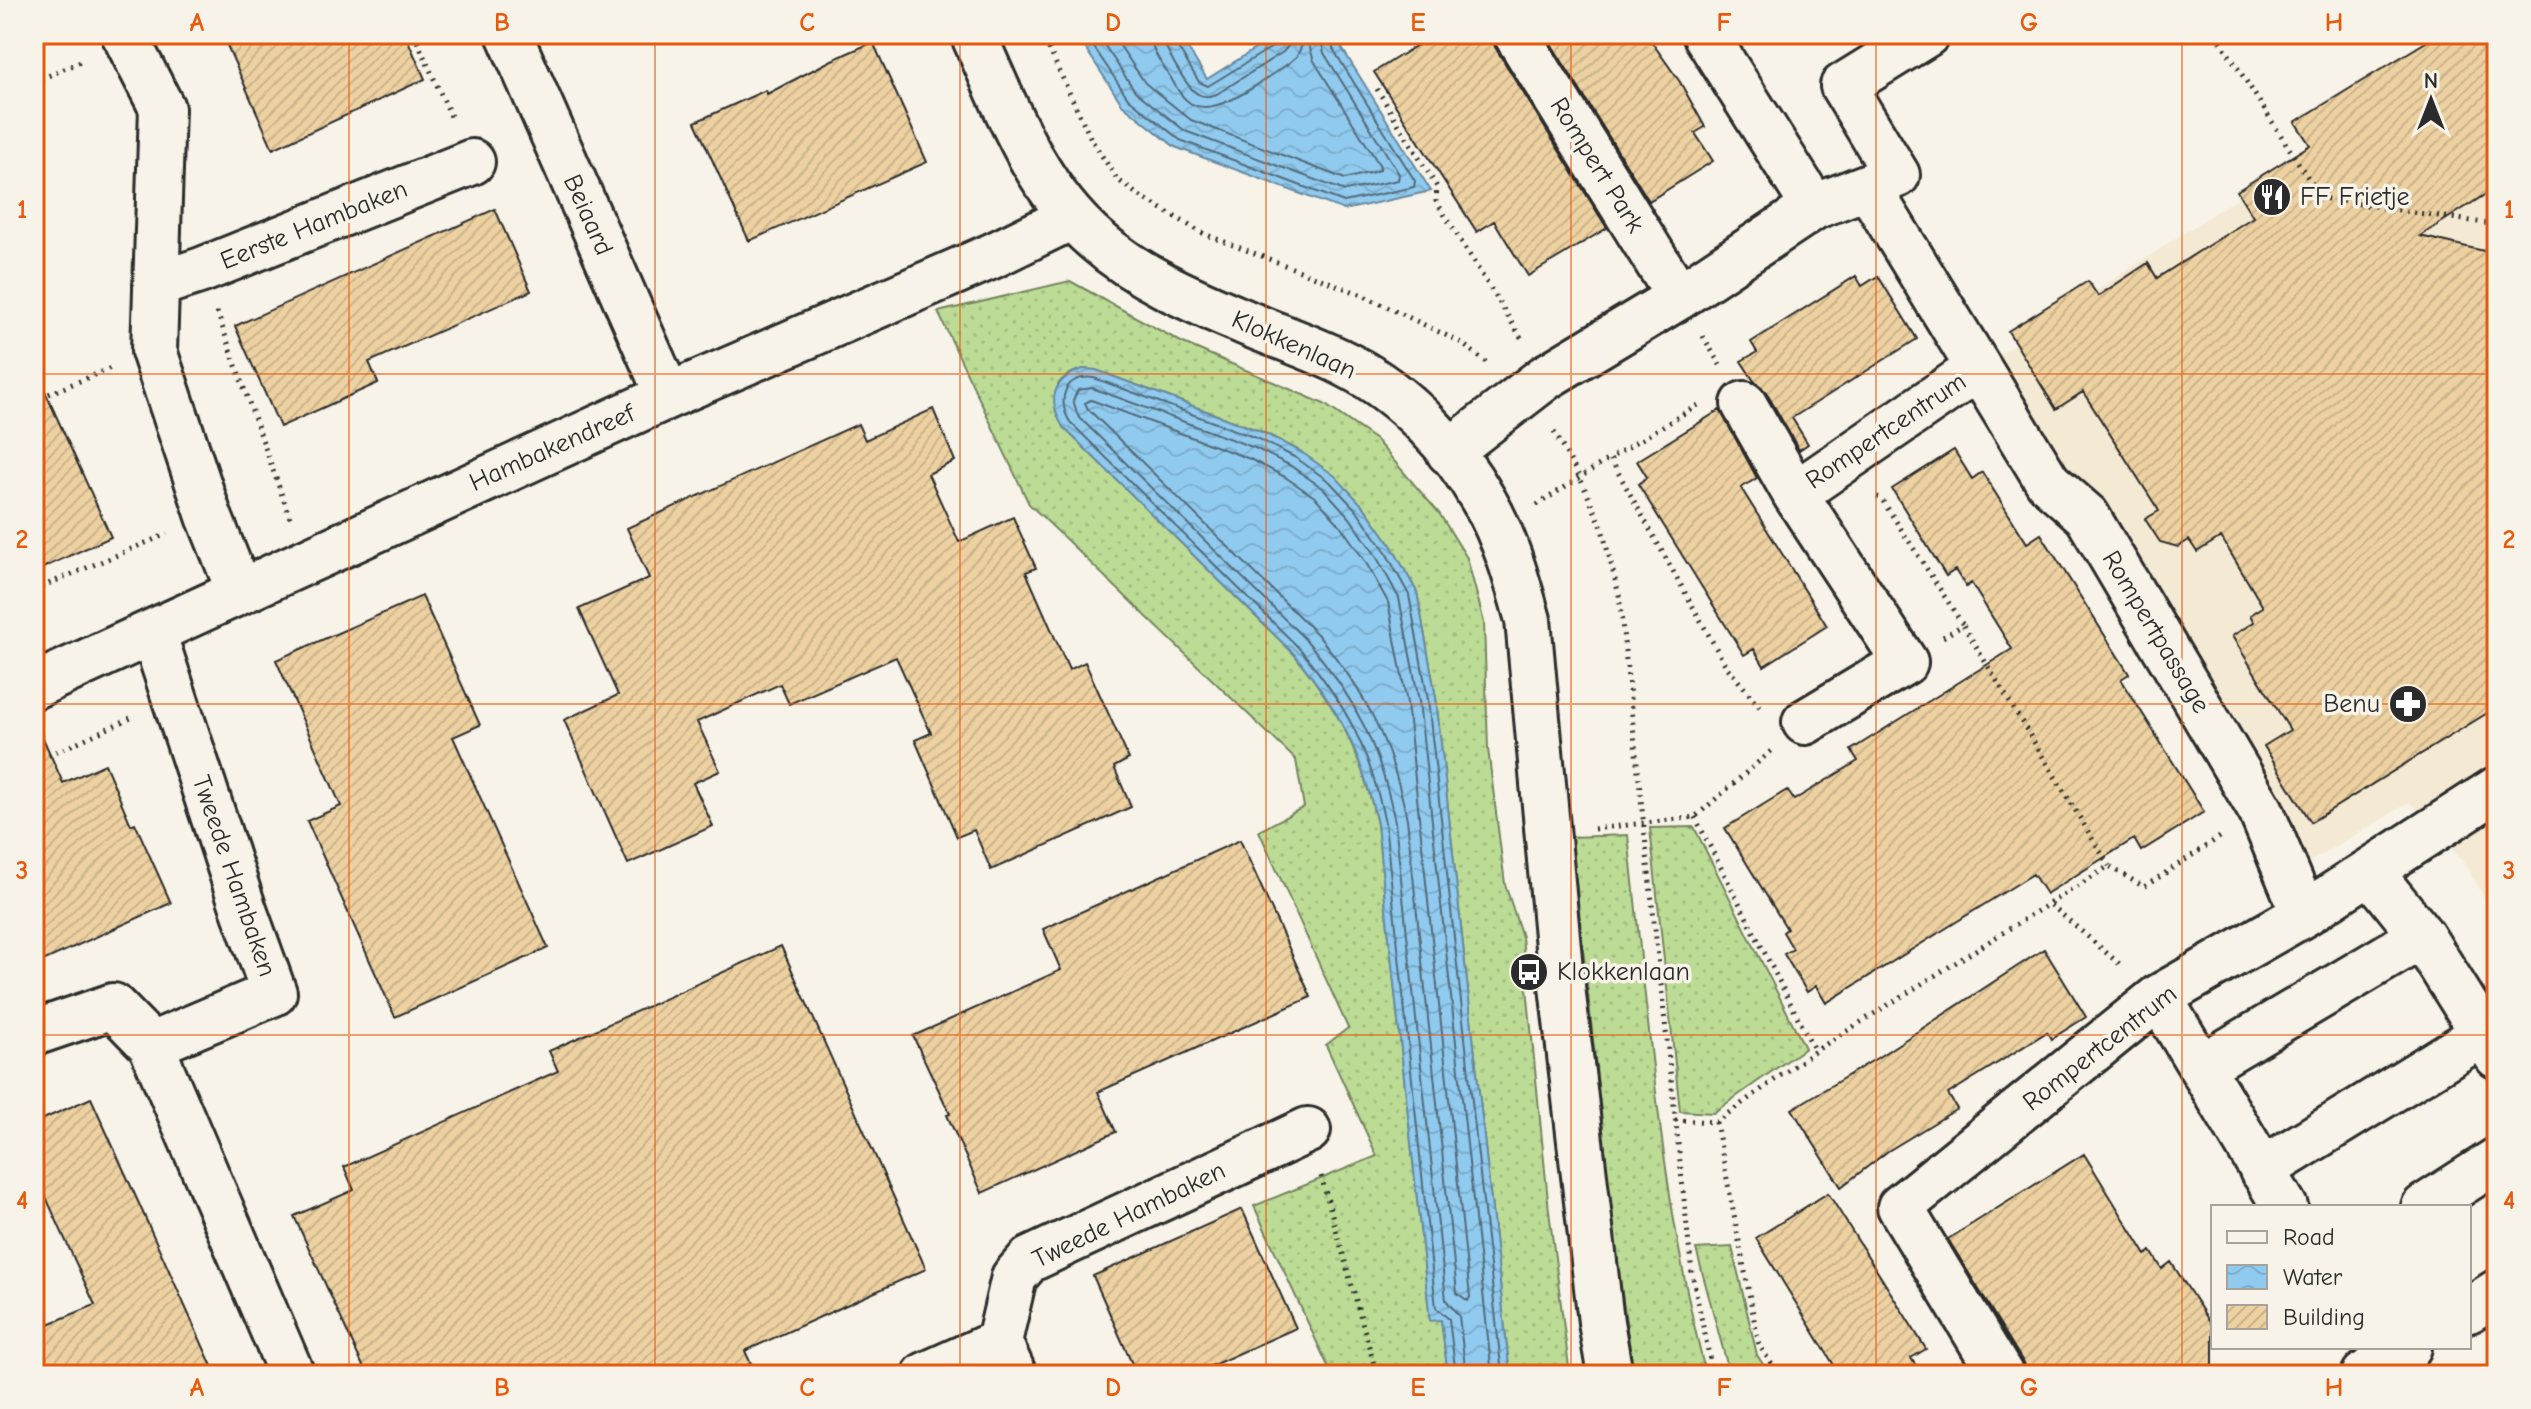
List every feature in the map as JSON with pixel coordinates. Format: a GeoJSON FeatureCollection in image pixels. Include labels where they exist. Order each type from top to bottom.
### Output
{"type":"FeatureCollection","features":[{"type":"Feature","properties":{"kind":"street","name":"Beiaard"},"geometry":{"type":"LineString","coordinates":[[509,34],[668,396]]}},
{"type":"Feature","properties":{"kind":"street","name":"Klokkenlaan"},"geometry":{"type":"LineString","coordinates":[[973,34],[1026,152],[1072,217],[1099,243],[1147,277],[1180,295],[1350,366],[1402,403],[1449,452],[1485,502],[1498,529],[1528,620],[1538,709],[1546,834],[1601,1322],[1610,1375]]}},
{"type":"Feature","properties":{"kind":"street","name":"Rompert Park"},"geometry":{"type":"LineString","coordinates":[[1516,34],[1679,297]]}},
{"type":"Feature","properties":{"kind":"street"},"geometry":{"type":"LineString","coordinates":[[1705,34],[1814,207]]}},
{"type":"Feature","properties":{"kind":"street"},"geometry":{"type":"LineString","coordinates":[[1449,452],[1546,377],[1679,297],[1814,207],[1897,175],[1843,86],[1927,34]]}},
{"type":"Feature","properties":{"kind":"street"},"geometry":{"type":"LineString","coordinates":[[125,38],[162,108],[154,351],[209,516],[239,591]]}},
{"type":"Feature","properties":{"kind":"street","name":"Eerste Hambaken"},"geometry":{"type":"LineString","coordinates":[[156,285],[202,270],[472,162]]}},
{"type":"Feature","properties":{"kind":"street"},"geometry":{"type":"LineString","coordinates":[[1868,187],[1977,369]]}},
{"type":"Feature","properties":{"kind":"street","name":"Hambakendreef"},"geometry":{"type":"LineString","coordinates":[[34,686],[305,560],[668,396],[992,256],[1072,217]]}},
{"type":"Feature","properties":{"kind":"street","name":"Rompertcentrum"},"geometry":{"type":"LineString","coordinates":[[1806,486],[1977,369]]}},
{"type":"Feature","properties":{"kind":"street","name":"Rompertpassage"},"geometry":{"type":"LineString","coordinates":[[1977,369],[2048,482],[2087,516],[2261,811],[2304,914]]}},
{"type":"Feature","properties":{"kind":"street","name":"Rompertcentrum"},"geometry":{"type":"LineString","coordinates":[[1738,394],[1806,486],[1905,662]]}},
{"type":"Feature","properties":{"kind":"street","name":"Tweede Hambaken"},"geometry":{"type":"LineString","coordinates":[[151,1045],[274,993],[153,632]]}},
{"type":"Feature","properties":{"kind":"street"},"geometry":{"type":"LineString","coordinates":[[1794,731],[1905,662]]}},
{"type":"Feature","properties":{"kind":"street","name":"Rompertcentrum"},"geometry":{"type":"LineString","coordinates":[[2001,1375],[1900,1207],[2159,997],[2304,914],[2497,789]]}},
{"type":"Feature","properties":{"kind":"street"},"geometry":{"type":"LineString","coordinates":[[2262,1170],[2490,1045],[2422,936],[2370,871]]}},
{"type":"Feature","properties":{"kind":"street"},"geometry":{"type":"LineString","coordinates":[[2201,1067],[2422,936]]}},
{"type":"Feature","properties":{"kind":"street"},"geometry":{"type":"LineString","coordinates":[[2159,997],[2284,1205]]}},
{"type":"Feature","properties":{"kind":"street"},"geometry":{"type":"LineString","coordinates":[[34,1033],[113,1006],[151,1045],[292,1375]]}},
{"type":"Feature","properties":{"kind":"street","name":"Tweede Hambaken"},"geometry":{"type":"LineString","coordinates":[[925,1375],[1006,1358],[1014,1277],[1029,1260],[1308,1130]]}},
{"type":"Feature","properties":{"kind":"street"},"geometry":{"type":"LineString","coordinates":[[2427,1205],[2497,1160]]}},
{"type":"Feature","properties":{"kind":"street"},"geometry":{"type":"LineString","coordinates":[[2471,1309],[2497,1292]]}},
{"type":"Feature","properties":{"kind":"path"},"geometry":{"type":"LineString","coordinates":[[414,34],[472,162]]}},
{"type":"Feature","properties":{"kind":"path"},"geometry":{"type":"LineString","coordinates":[[2216,34],[2321,198],[2497,225]]}},
{"type":"Feature","properties":{"kind":"path"},"geometry":{"type":"LineString","coordinates":[[34,82],[125,38]]}},
{"type":"Feature","properties":{"kind":"path"},"geometry":{"type":"LineString","coordinates":[[1377,89],[1437,187],[1436,201],[1546,377]]}},
{"type":"Feature","properties":{"kind":"path"},"geometry":{"type":"LineString","coordinates":[[202,270],[305,560]]}},
{"type":"Feature","properties":{"kind":"path"},"geometry":{"type":"LineString","coordinates":[[1498,529],[1610,458],[1738,394],[1679,297]]}},
{"type":"Feature","properties":{"kind":"path"},"geometry":{"type":"LineString","coordinates":[[34,400],[154,351]]}},
{"type":"Feature","properties":{"kind":"path"},"geometry":{"type":"LineString","coordinates":[[1546,834],[1695,817],[1794,731],[1763,711],[1726,666],[1610,458]]}},
{"type":"Feature","properties":{"kind":"path"},"geometry":{"type":"LineString","coordinates":[[1806,486],[1881,498],[1963,625],[2109,866],[2144,887],[2261,811]]}},
{"type":"Feature","properties":{"kind":"path"},"geometry":{"type":"LineString","coordinates":[[34,590],[209,516]]}},
{"type":"Feature","properties":{"kind":"path"},"geometry":{"type":"LineString","coordinates":[[1905,662],[1963,625]]}},
{"type":"Feature","properties":{"kind":"path"},"geometry":{"type":"LineString","coordinates":[[34,762],[174,698]]}},
{"type":"Feature","properties":{"kind":"path"},"geometry":{"type":"LineString","coordinates":[[1695,817],[1815,1051]]}},
{"type":"Feature","properties":{"kind":"path"},"geometry":{"type":"LineString","coordinates":[[1675,1120],[1716,1122],[1815,1051],[2109,866]]}},
{"type":"Feature","properties":{"kind":"path"},"geometry":{"type":"LineString","coordinates":[[2051,905],[2159,997]]}},
{"type":"Feature","properties":{"kind":"path"},"geometry":{"type":"LineString","coordinates":[[1716,1122],[1759,1345],[1779,1375]]}},
{"type":"Feature","properties":{"kind":"path"},"geometry":{"type":"LineString","coordinates":[[1308,1130],[1377,1375]]}},
{"type":"Feature","properties":{"kind":"shaded area"},"geometry":{"type":"Polygon","coordinates":[[[2497,38],[2497,918],[2462,860],[2410,802],[2296,870],[1977,369],[2228,204],[2497,38]]]}},
{"type":"Feature","properties":{"kind":"green space"},"geometry":{"type":"Polygon","coordinates":[[[1070,281],[1181,342],[1324,404],[1376,440],[1439,513],[1467,558],[1484,622],[1488,749],[1505,884],[1522,937],[1549,1211],[1570,1375],[1510,1375],[1436,698],[1417,592],[1391,545],[1364,507],[1300,451],[1263,432],[1096,370],[1079,370],[1058,384],[1063,427],[1294,654],[1336,714],[1356,754],[1377,824],[1430,1320],[1441,1319],[1448,1375],[1332,1375],[1254,1206],[1377,1156],[1326,1045],[1348,1028],[1259,831],[1304,807],[1296,760],[1029,504],[938,312],[1070,281]]]}},
{"type":"Feature","properties":{"kind":"green space"},"geometry":{"type":"Polygon","coordinates":[[[1694,827],[1805,1048],[1713,1113],[1680,1111],[1650,828],[1694,827]]]}},
{"type":"Feature","properties":{"kind":"green space"},"geometry":{"type":"Polygon","coordinates":[[[1628,835],[1667,1174],[1706,1375],[1637,1375],[1631,1356],[1617,1261],[1571,837],[1628,835]]]}},
{"type":"Feature","properties":{"kind":"green space"},"geometry":{"type":"Polygon","coordinates":[[[1732,1247],[1757,1355],[1770,1375],[1730,1375],[1696,1249],[1732,1247]]]}},
{"type":"Feature","properties":{"kind":"water"},"geometry":{"type":"Polygon","coordinates":[[[1076,34],[1179,34],[1207,79],[1279,34],[1356,34],[1340,45],[1431,191],[1344,210],[1175,147],[1122,104],[1076,34]]]}},
{"type":"Feature","properties":{"kind":"water"},"geometry":{"type":"Polygon","coordinates":[[[1083,369],[1096,370],[1262,432],[1300,451],[1335,476],[1364,507],[1391,545],[1417,592],[1436,698],[1510,1375],[1448,1375],[1441,1320],[1430,1321],[1377,824],[1356,754],[1337,714],[1294,654],[1063,427],[1055,408],[1055,392],[1065,378],[1083,369]]]}},
{"type":"Feature","properties":{"kind":"building"},"geometry":{"type":"Polygon","coordinates":[[[222,34],[405,34],[425,79],[273,149],[222,34]]]}},
{"type":"Feature","properties":{"kind":"building"},"geometry":{"type":"Polygon","coordinates":[[[1435,34],[1491,34],[1495,47],[1607,228],[1528,276],[1494,221],[1477,232],[1374,72],[1435,34]]]}},
{"type":"Feature","properties":{"kind":"building"},"geometry":{"type":"Polygon","coordinates":[[[1545,34],[1646,34],[1680,82],[1705,127],[1695,133],[1713,161],[1649,201],[1545,34]]]}},
{"type":"Feature","properties":{"kind":"building"},"geometry":{"type":"Polygon","coordinates":[[[2439,34],[2479,34],[2497,64],[2497,187],[2420,236],[2497,254],[2497,707],[2311,822],[2264,746],[2290,730],[2232,636],[2254,622],[2250,615],[2263,607],[2221,537],[2197,552],[2189,540],[2178,547],[2160,542],[2145,519],[2159,511],[2083,392],[2056,409],[2008,331],[2088,281],[2098,296],[2148,263],[2157,278],[2253,217],[2237,191],[2310,145],[2295,122],[2439,34]]]}},
{"type":"Feature","properties":{"kind":"building"},"geometry":{"type":"Polygon","coordinates":[[[873,42],[927,162],[749,241],[695,122],[766,90],[767,94],[873,42]]]}},
{"type":"Feature","properties":{"kind":"building"},"geometry":{"type":"Polygon","coordinates":[[[495,209],[531,291],[369,362],[378,383],[280,427],[235,326],[495,209]]]}},
{"type":"Feature","properties":{"kind":"building"},"geometry":{"type":"Polygon","coordinates":[[[1856,276],[1862,286],[1878,276],[1917,339],[1792,418],[1808,444],[1799,450],[1766,392],[1754,381],[1741,361],[1757,352],[1751,342],[1856,276]]]}},
{"type":"Feature","properties":{"kind":"building"},"geometry":{"type":"Polygon","coordinates":[[[34,367],[111,537],[34,572],[34,367]]]}},
{"type":"Feature","properties":{"kind":"building"},"geometry":{"type":"Polygon","coordinates":[[[933,409],[955,461],[928,474],[959,542],[1013,517],[1036,568],[1026,572],[1069,670],[1085,662],[1129,759],[1114,767],[1131,807],[991,870],[974,830],[957,837],[915,740],[931,733],[896,657],[789,704],[780,684],[697,722],[720,771],[693,783],[713,826],[628,864],[564,720],[618,695],[579,609],[649,578],[627,528],[858,424],[865,440],[933,409]]]}},
{"type":"Feature","properties":{"kind":"building"},"geometry":{"type":"Polygon","coordinates":[[[1720,410],[1757,478],[1741,488],[1827,626],[1764,666],[1754,649],[1744,655],[1638,484],[1647,477],[1637,461],[1720,410]]]}},
{"type":"Feature","properties":{"kind":"building"},"geometry":{"type":"Polygon","coordinates":[[[1954,450],[1972,479],[1982,472],[2027,543],[2041,534],[2129,674],[2121,679],[2204,812],[2141,851],[2134,839],[2046,894],[2033,874],[1826,1003],[1816,986],[1807,992],[1784,954],[1793,949],[1783,932],[1787,929],[1725,828],[1787,790],[1794,800],[1858,761],[1851,750],[2012,649],[1971,583],[1966,587],[1955,570],[1946,576],[1892,489],[1954,450]]]}},
{"type":"Feature","properties":{"kind":"building"},"geometry":{"type":"Polygon","coordinates":[[[422,596],[480,725],[453,737],[548,948],[395,1017],[307,821],[341,806],[276,660],[422,596]]]}},
{"type":"Feature","properties":{"kind":"building"},"geometry":{"type":"Polygon","coordinates":[[[34,718],[63,783],[105,764],[131,825],[135,823],[171,903],[34,965],[34,718]]]}},
{"type":"Feature","properties":{"kind":"building"},"geometry":{"type":"Polygon","coordinates":[[[1240,840],[1311,997],[1098,1092],[1116,1132],[982,1193],[947,1115],[950,1114],[913,1036],[1061,970],[1043,929],[1240,840]]]}},
{"type":"Feature","properties":{"kind":"building"},"geometry":{"type":"Polygon","coordinates":[[[781,946],[926,1269],[745,1351],[751,1364],[727,1375],[367,1375],[294,1216],[354,1190],[344,1167],[558,1071],[549,1051],[781,946]]]}},
{"type":"Feature","properties":{"kind":"building"},"geometry":{"type":"Polygon","coordinates":[[[2044,949],[2086,1017],[2051,1039],[2047,1032],[1948,1094],[1957,1109],[1888,1151],[1841,1187],[1792,1109],[1877,1058],[2044,949]]]}},
{"type":"Feature","properties":{"kind":"building"},"geometry":{"type":"Polygon","coordinates":[[[91,1098],[216,1375],[34,1375],[34,1330],[95,1305],[34,1171],[34,1123],[91,1098]]]}},
{"type":"Feature","properties":{"kind":"building"},"geometry":{"type":"Polygon","coordinates":[[[2084,1154],[2146,1255],[2151,1251],[2162,1269],[2171,1262],[2211,1324],[2213,1375],[2031,1375],[1948,1239],[2084,1154]]]}},
{"type":"Feature","properties":{"kind":"building"},"geometry":{"type":"Polygon","coordinates":[[[1828,1193],[1926,1349],[1911,1358],[1922,1375],[1840,1375],[1756,1238],[1828,1193]]]}},
{"type":"Feature","properties":{"kind":"building"},"geometry":{"type":"Polygon","coordinates":[[[1242,1209],[1296,1328],[1191,1375],[1137,1375],[1093,1276],[1242,1209]]]}},
{"type":"Feature","properties":{"kind":"place","name":"FF Frietje"},"geometry":{"type":"Point","coordinates":[2272,197]}},
{"type":"Feature","properties":{"kind":"place","name":"Benu"},"geometry":{"type":"Point","coordinates":[2408,704]}},
{"type":"Feature","properties":{"kind":"place","name":"Klokkenlaan"},"geometry":{"type":"Point","coordinates":[1529,972]}}]}
